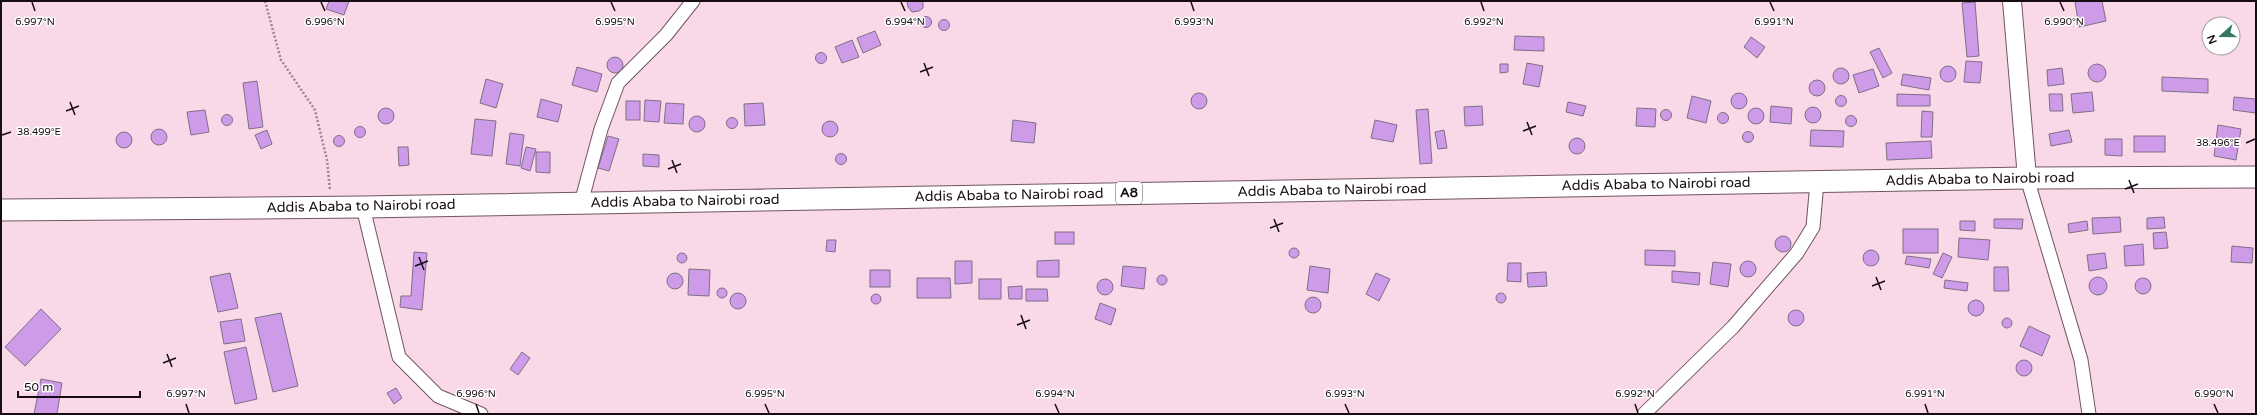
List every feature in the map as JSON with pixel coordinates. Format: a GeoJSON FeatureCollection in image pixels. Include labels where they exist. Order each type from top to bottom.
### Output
{"type":"FeatureCollection","features":[{"type":"Feature","properties":{"kind":"highway","name":"Addis Ababa to Nairobi road"},"geometry":{"type":"LineString","coordinates":[[1,210],[363,207],[2027,178],[2256,177]]}},
{"type":"Feature","properties":{"kind":"main road"},"geometry":{"type":"LineString","coordinates":[[2012,1],[2027,178]]}},
{"type":"Feature","properties":{"kind":"street"},"geometry":{"type":"LineString","coordinates":[[581,203],[601,129],[618,83],[666,35],[693,1]]}},
{"type":"Feature","properties":{"kind":"street"},"geometry":{"type":"LineString","coordinates":[[2027,178],[2081,360],[2089,414]]}},
{"type":"Feature","properties":{"kind":"street"},"geometry":{"type":"LineString","coordinates":[[1644,414],[1733,327],[1796,253],[1813,227],[1817,182]]}},
{"type":"Feature","properties":{"kind":"street"},"geometry":{"type":"LineString","coordinates":[[363,207],[399,357],[438,396],[481,414]]}},
{"type":"Feature","properties":{"kind":"path"},"geometry":{"type":"LineString","coordinates":[[265,1],[281,60],[315,110],[327,160],[331,207]]}},
{"type":"Feature","properties":{"kind":"building"},"geometry":{"type":"Polygon","coordinates":[[[329,1],[349,1],[344,15],[326,9],[329,1]]]}},
{"type":"Feature","properties":{"kind":"building"},"geometry":{"type":"Polygon","coordinates":[[[907,1],[923,1],[923,8],[919,11],[912,12],[908,7],[907,1]]]}},
{"type":"Feature","properties":{"kind":"building"},"geometry":{"type":"Polygon","coordinates":[[[2102,1],[2106,21],[2079,27],[2075,2],[2102,1]]]}},
{"type":"Feature","properties":{"kind":"building"},"geometry":{"type":"Polygon","coordinates":[[[1975,2],[1979,56],[1967,57],[1962,3],[1975,2]]]}},
{"type":"Feature","properties":{"kind":"building"},"geometry":{"type":"Polygon","coordinates":[[[926,16],[930,18],[932,22],[930,26],[926,28],[922,26],[920,22],[922,18],[926,16]]]}},
{"type":"Feature","properties":{"kind":"building"},"geometry":{"type":"Polygon","coordinates":[[[944,19],[948,21],[950,25],[948,29],[944,31],[940,29],[938,25],[940,21],[944,19]]]}},
{"type":"Feature","properties":{"kind":"building"},"geometry":{"type":"Polygon","coordinates":[[[875,31],[881,45],[863,53],[857,38],[875,31]]]}},
{"type":"Feature","properties":{"kind":"building"},"geometry":{"type":"Polygon","coordinates":[[[1515,36],[1544,37],[1544,51],[1514,50],[1515,36]]]}},
{"type":"Feature","properties":{"kind":"building"},"geometry":{"type":"Polygon","coordinates":[[[1751,37],[1765,47],[1757,58],[1744,47],[1751,37]]]}},
{"type":"Feature","properties":{"kind":"building"},"geometry":{"type":"Polygon","coordinates":[[[852,40],[859,57],[842,63],[835,47],[852,40]]]}},
{"type":"Feature","properties":{"kind":"building"},"geometry":{"type":"Polygon","coordinates":[[[1879,48],[1892,73],[1883,78],[1870,52],[1879,48]]]}},
{"type":"Feature","properties":{"kind":"building"},"geometry":{"type":"Polygon","coordinates":[[[819,53],[823,53],[825,54],[825,62],[819,63],[816,60],[816,56],[819,53]]]}},
{"type":"Feature","properties":{"kind":"building"},"geometry":{"type":"Polygon","coordinates":[[[612,57],[618,57],[623,62],[621,71],[618,73],[612,73],[607,68],[607,62],[612,57]]]}},
{"type":"Feature","properties":{"kind":"building"},"geometry":{"type":"Polygon","coordinates":[[[1966,61],[1982,62],[1980,83],[1964,82],[1966,61]]]}},
{"type":"Feature","properties":{"kind":"building"},"geometry":{"type":"Polygon","coordinates":[[[1527,63],[1543,66],[1539,87],[1523,84],[1527,63]]]}},
{"type":"Feature","properties":{"kind":"building"},"geometry":{"type":"Polygon","coordinates":[[[1500,64],[1508,64],[1508,72],[1500,73],[1500,64]]]}},
{"type":"Feature","properties":{"kind":"building"},"geometry":{"type":"Polygon","coordinates":[[[2097,64],[2103,67],[2106,73],[2103,79],[2097,82],[2091,79],[2088,73],[2091,67],[2097,64]]]}},
{"type":"Feature","properties":{"kind":"building"},"geometry":{"type":"Polygon","coordinates":[[[1945,66],[1951,66],[1956,71],[1954,80],[1951,82],[1945,82],[1940,77],[1940,71],[1945,66]]]}},
{"type":"Feature","properties":{"kind":"building"},"geometry":{"type":"Polygon","coordinates":[[[577,67],[602,74],[597,92],[572,85],[577,67]]]}},
{"type":"Feature","properties":{"kind":"building"},"geometry":{"type":"Polygon","coordinates":[[[1838,68],[1844,68],[1849,73],[1847,82],[1844,84],[1838,84],[1833,79],[1833,73],[1838,68]]]}},
{"type":"Feature","properties":{"kind":"building"},"geometry":{"type":"Polygon","coordinates":[[[2062,68],[2064,84],[2048,86],[2047,70],[2062,68]]]}},
{"type":"Feature","properties":{"kind":"building"},"geometry":{"type":"Polygon","coordinates":[[[1873,69],[1879,86],[1859,93],[1853,75],[1873,69]]]}},
{"type":"Feature","properties":{"kind":"building"},"geometry":{"type":"Polygon","coordinates":[[[1903,74],[1931,78],[1929,90],[1901,85],[1903,74]]]}},
{"type":"Feature","properties":{"kind":"building"},"geometry":{"type":"Polygon","coordinates":[[[2162,77],[2208,79],[2208,93],[2162,91],[2162,77]]]}},
{"type":"Feature","properties":{"kind":"building"},"geometry":{"type":"Polygon","coordinates":[[[486,79],[503,84],[496,108],[480,103],[486,79]]]}},
{"type":"Feature","properties":{"kind":"building"},"geometry":{"type":"Polygon","coordinates":[[[1814,80],[1820,80],[1825,85],[1823,94],[1820,96],[1814,96],[1809,91],[1809,85],[1814,80]]]}},
{"type":"Feature","properties":{"kind":"building"},"geometry":{"type":"Polygon","coordinates":[[[257,81],[263,127],[249,129],[243,83],[257,81]]]}},
{"type":"Feature","properties":{"kind":"building"},"geometry":{"type":"Polygon","coordinates":[[[2092,92],[2094,111],[2073,113],[2071,94],[2092,92]]]}},
{"type":"Feature","properties":{"kind":"building"},"geometry":{"type":"Polygon","coordinates":[[[1196,93],[1202,93],[1207,98],[1205,107],[1202,109],[1196,109],[1191,104],[1191,98],[1196,93]]]}},
{"type":"Feature","properties":{"kind":"building"},"geometry":{"type":"Polygon","coordinates":[[[1736,93],[1742,93],[1747,98],[1745,107],[1742,109],[1736,109],[1731,104],[1731,98],[1736,93]]]}},
{"type":"Feature","properties":{"kind":"building"},"geometry":{"type":"Polygon","coordinates":[[[1897,94],[1930,95],[1930,106],[1897,106],[1897,94]]]}},
{"type":"Feature","properties":{"kind":"building"},"geometry":{"type":"Polygon","coordinates":[[[2049,94],[2062,94],[2063,111],[2050,111],[2049,94]]]}},
{"type":"Feature","properties":{"kind":"building"},"geometry":{"type":"Polygon","coordinates":[[[1692,96],[1711,101],[1706,123],[1687,118],[1692,96]]]}},
{"type":"Feature","properties":{"kind":"building"},"geometry":{"type":"Polygon","coordinates":[[[1839,96],[1843,96],[1845,97],[1845,105],[1839,106],[1836,103],[1836,99],[1839,96]]]}},
{"type":"Feature","properties":{"kind":"building"},"geometry":{"type":"Polygon","coordinates":[[[2234,97],[2256,99],[2256,113],[2233,110],[2234,97]]]}},
{"type":"Feature","properties":{"kind":"building"},"geometry":{"type":"Polygon","coordinates":[[[541,99],[562,105],[558,122],[537,117],[541,99]]]}},
{"type":"Feature","properties":{"kind":"building"},"geometry":{"type":"Polygon","coordinates":[[[645,100],[661,101],[659,122],[644,121],[645,100]]]}},
{"type":"Feature","properties":{"kind":"building"},"geometry":{"type":"Polygon","coordinates":[[[626,101],[640,101],[640,120],[626,120],[626,101]]]}},
{"type":"Feature","properties":{"kind":"building"},"geometry":{"type":"Polygon","coordinates":[[[1568,102],[1586,106],[1583,116],[1566,112],[1568,102]]]}},
{"type":"Feature","properties":{"kind":"building"},"geometry":{"type":"Polygon","coordinates":[[[666,103],[684,104],[683,124],[664,123],[666,103]]]}},
{"type":"Feature","properties":{"kind":"building"},"geometry":{"type":"Polygon","coordinates":[[[763,103],[765,125],[745,126],[744,104],[763,103]]]}},
{"type":"Feature","properties":{"kind":"building"},"geometry":{"type":"Polygon","coordinates":[[[1482,106],[1483,125],[1465,126],[1464,107],[1482,106]]]}},
{"type":"Feature","properties":{"kind":"building"},"geometry":{"type":"Polygon","coordinates":[[[1771,106],[1792,108],[1791,124],[1770,122],[1771,106]]]}},
{"type":"Feature","properties":{"kind":"building"},"geometry":{"type":"Polygon","coordinates":[[[1810,107],[1816,107],[1821,112],[1819,121],[1816,123],[1810,123],[1805,118],[1805,112],[1810,107]]]}},
{"type":"Feature","properties":{"kind":"building"},"geometry":{"type":"Polygon","coordinates":[[[383,108],[389,108],[394,113],[392,122],[389,124],[383,124],[378,119],[378,113],[383,108]]]}},
{"type":"Feature","properties":{"kind":"building"},"geometry":{"type":"Polygon","coordinates":[[[1637,108],[1656,109],[1655,127],[1636,126],[1637,108]]]}},
{"type":"Feature","properties":{"kind":"building"},"geometry":{"type":"Polygon","coordinates":[[[1753,108],[1759,108],[1764,113],[1762,122],[1759,124],[1753,124],[1748,119],[1748,113],[1753,108]]]}},
{"type":"Feature","properties":{"kind":"building"},"geometry":{"type":"Polygon","coordinates":[[[1428,109],[1432,163],[1420,164],[1416,110],[1428,109]]]}},
{"type":"Feature","properties":{"kind":"building"},"geometry":{"type":"Polygon","coordinates":[[[205,110],[209,132],[191,135],[187,112],[205,110]]]}},
{"type":"Feature","properties":{"kind":"building"},"geometry":{"type":"Polygon","coordinates":[[[1664,110],[1668,110],[1670,111],[1670,119],[1664,120],[1661,117],[1661,113],[1664,110]]]}},
{"type":"Feature","properties":{"kind":"building"},"geometry":{"type":"Polygon","coordinates":[[[1922,111],[1933,112],[1932,137],[1921,137],[1922,111]]]}},
{"type":"Feature","properties":{"kind":"building"},"geometry":{"type":"Polygon","coordinates":[[[1721,113],[1725,113],[1727,114],[1727,122],[1721,123],[1718,120],[1718,116],[1721,113]]]}},
{"type":"Feature","properties":{"kind":"building"},"geometry":{"type":"Polygon","coordinates":[[[225,115],[229,115],[231,116],[231,124],[225,125],[222,122],[222,118],[225,115]]]}},
{"type":"Feature","properties":{"kind":"building"},"geometry":{"type":"Polygon","coordinates":[[[694,116],[700,116],[705,121],[703,130],[700,132],[694,132],[689,127],[689,121],[694,116]]]}},
{"type":"Feature","properties":{"kind":"building"},"geometry":{"type":"Polygon","coordinates":[[[1849,116],[1853,116],[1855,117],[1855,125],[1849,126],[1846,123],[1846,119],[1849,116]]]}},
{"type":"Feature","properties":{"kind":"building"},"geometry":{"type":"Polygon","coordinates":[[[730,118],[734,118],[736,119],[736,127],[730,128],[727,125],[727,121],[730,118]]]}},
{"type":"Feature","properties":{"kind":"building"},"geometry":{"type":"Polygon","coordinates":[[[475,119],[496,121],[492,156],[471,154],[475,119]]]}},
{"type":"Feature","properties":{"kind":"building"},"geometry":{"type":"Polygon","coordinates":[[[1013,120],[1036,123],[1034,143],[1011,141],[1013,120]]]}},
{"type":"Feature","properties":{"kind":"building"},"geometry":{"type":"Polygon","coordinates":[[[1375,120],[1397,125],[1393,142],[1371,138],[1375,120]]]}},
{"type":"Feature","properties":{"kind":"building"},"geometry":{"type":"Polygon","coordinates":[[[827,121],[833,121],[838,126],[836,135],[833,137],[827,137],[822,132],[822,126],[827,121]]]}},
{"type":"Feature","properties":{"kind":"building"},"geometry":{"type":"Polygon","coordinates":[[[2218,125],[2241,129],[2236,160],[2214,156],[2218,125]]]}},
{"type":"Feature","properties":{"kind":"building"},"geometry":{"type":"Polygon","coordinates":[[[358,127],[362,127],[364,128],[364,136],[358,137],[355,134],[355,130],[358,127]]]}},
{"type":"Feature","properties":{"kind":"building"},"geometry":{"type":"Polygon","coordinates":[[[156,129],[162,129],[167,134],[165,143],[162,145],[156,145],[151,140],[151,134],[156,129]]]}},
{"type":"Feature","properties":{"kind":"building"},"geometry":{"type":"Polygon","coordinates":[[[267,130],[272,144],[261,149],[255,135],[267,130]]]}},
{"type":"Feature","properties":{"kind":"building"},"geometry":{"type":"Polygon","coordinates":[[[1444,130],[1447,148],[1438,149],[1435,132],[1444,130]]]}},
{"type":"Feature","properties":{"kind":"building"},"geometry":{"type":"Polygon","coordinates":[[[1811,130],[1844,131],[1843,147],[1810,146],[1811,130]]]}},
{"type":"Feature","properties":{"kind":"building"},"geometry":{"type":"Polygon","coordinates":[[[2069,130],[2072,142],[2051,146],[2049,134],[2069,130]]]}},
{"type":"Feature","properties":{"kind":"building"},"geometry":{"type":"Polygon","coordinates":[[[121,132],[127,132],[132,137],[130,146],[127,148],[121,148],[116,143],[116,137],[121,132]]]}},
{"type":"Feature","properties":{"kind":"building"},"geometry":{"type":"Polygon","coordinates":[[[1746,132],[1750,132],[1752,133],[1752,141],[1746,142],[1743,139],[1743,135],[1746,132]]]}},
{"type":"Feature","properties":{"kind":"building"},"geometry":{"type":"Polygon","coordinates":[[[510,133],[524,135],[520,166],[506,164],[510,133]]]}},
{"type":"Feature","properties":{"kind":"building"},"geometry":{"type":"Polygon","coordinates":[[[337,136],[341,136],[343,137],[343,145],[337,146],[334,143],[334,139],[337,136]]]}},
{"type":"Feature","properties":{"kind":"building"},"geometry":{"type":"Polygon","coordinates":[[[608,136],[619,139],[609,171],[598,168],[608,136]]]}},
{"type":"Feature","properties":{"kind":"building"},"geometry":{"type":"Polygon","coordinates":[[[2134,136],[2165,136],[2165,152],[2134,152],[2134,136]]]}},
{"type":"Feature","properties":{"kind":"building"},"geometry":{"type":"Polygon","coordinates":[[[1574,138],[1580,138],[1585,143],[1583,152],[1580,154],[1574,154],[1569,149],[1569,143],[1574,138]]]}},
{"type":"Feature","properties":{"kind":"building"},"geometry":{"type":"Polygon","coordinates":[[[2105,139],[2122,139],[2122,156],[2105,155],[2105,139]]]}},
{"type":"Feature","properties":{"kind":"building"},"geometry":{"type":"Polygon","coordinates":[[[1931,141],[1932,158],[1887,160],[1886,143],[1931,141]]]}},
{"type":"Feature","properties":{"kind":"building"},"geometry":{"type":"Polygon","coordinates":[[[398,147],[408,147],[409,165],[399,166],[398,147]]]}},
{"type":"Feature","properties":{"kind":"building"},"geometry":{"type":"Polygon","coordinates":[[[526,147],[536,149],[530,171],[521,168],[526,147]]]}},
{"type":"Feature","properties":{"kind":"building"},"geometry":{"type":"Polygon","coordinates":[[[536,152],[550,152],[550,173],[536,172],[536,152]]]}},
{"type":"Feature","properties":{"kind":"building"},"geometry":{"type":"Polygon","coordinates":[[[841,153],[845,155],[847,159],[845,163],[841,165],[837,163],[835,159],[837,155],[841,153]]]}},
{"type":"Feature","properties":{"kind":"building"},"geometry":{"type":"Polygon","coordinates":[[[643,154],[659,155],[659,167],[643,166],[643,154]]]}},
{"type":"Feature","properties":{"kind":"building"},"geometry":{"type":"Polygon","coordinates":[[[2120,217],[2121,232],[2093,234],[2092,218],[2120,217]]]}},
{"type":"Feature","properties":{"kind":"building"},"geometry":{"type":"Polygon","coordinates":[[[2164,217],[2165,228],[2147,229],[2147,218],[2164,217]]]}},
{"type":"Feature","properties":{"kind":"building"},"geometry":{"type":"Polygon","coordinates":[[[1994,219],[2023,219],[2022,229],[1994,228],[1994,219]]]}},
{"type":"Feature","properties":{"kind":"building"},"geometry":{"type":"Polygon","coordinates":[[[1960,221],[1975,221],[1975,231],[1960,230],[1960,221]]]}},
{"type":"Feature","properties":{"kind":"building"},"geometry":{"type":"Polygon","coordinates":[[[2087,221],[2088,230],[2069,233],[2068,224],[2087,221]]]}},
{"type":"Feature","properties":{"kind":"building"},"geometry":{"type":"Polygon","coordinates":[[[1903,229],[1938,229],[1938,253],[1903,253],[1903,229]]]}},
{"type":"Feature","properties":{"kind":"building"},"geometry":{"type":"Polygon","coordinates":[[[1055,232],[1074,232],[1074,244],[1055,244],[1055,232]]]}},
{"type":"Feature","properties":{"kind":"building"},"geometry":{"type":"Polygon","coordinates":[[[2166,232],[2168,248],[2154,249],[2153,233],[2166,232]]]}},
{"type":"Feature","properties":{"kind":"building"},"geometry":{"type":"Polygon","coordinates":[[[1783,236],[1789,238],[1791,244],[1789,250],[1783,252],[1777,250],[1775,244],[1777,238],[1783,236]]]}},
{"type":"Feature","properties":{"kind":"building"},"geometry":{"type":"Polygon","coordinates":[[[1959,238],[1990,240],[1988,260],[1958,257],[1959,238]]]}},
{"type":"Feature","properties":{"kind":"building"},"geometry":{"type":"Polygon","coordinates":[[[827,240],[836,240],[835,252],[826,251],[827,240]]]}},
{"type":"Feature","properties":{"kind":"building"},"geometry":{"type":"Polygon","coordinates":[[[2143,244],[2144,265],[2125,266],[2124,246],[2143,244]]]}},
{"type":"Feature","properties":{"kind":"building"},"geometry":{"type":"Polygon","coordinates":[[[2232,246],[2253,248],[2252,263],[2231,262],[2232,246]]]}},
{"type":"Feature","properties":{"kind":"building"},"geometry":{"type":"Polygon","coordinates":[[[1292,248],[1296,248],[1298,249],[1298,257],[1292,258],[1289,255],[1289,251],[1292,248]]]}},
{"type":"Feature","properties":{"kind":"building"},"geometry":{"type":"Polygon","coordinates":[[[1645,250],[1675,251],[1675,266],[1645,265],[1645,250]]]}},
{"type":"Feature","properties":{"kind":"building"},"geometry":{"type":"Polygon","coordinates":[[[1871,250],[1877,252],[1879,258],[1877,264],[1871,266],[1865,264],[1863,258],[1865,252],[1871,250]]]}},
{"type":"Feature","properties":{"kind":"building"},"geometry":{"type":"Polygon","coordinates":[[[414,252],[427,253],[422,310],[400,307],[401,296],[411,296],[414,252]]]}},
{"type":"Feature","properties":{"kind":"building"},"geometry":{"type":"Polygon","coordinates":[[[680,253],[684,253],[686,254],[686,262],[680,263],[677,260],[677,256],[680,253]]]}},
{"type":"Feature","properties":{"kind":"building"},"geometry":{"type":"Polygon","coordinates":[[[1943,253],[1952,257],[1942,278],[1933,274],[1943,253]]]}},
{"type":"Feature","properties":{"kind":"building"},"geometry":{"type":"Polygon","coordinates":[[[2105,253],[2107,268],[2089,271],[2087,255],[2105,253]]]}},
{"type":"Feature","properties":{"kind":"building"},"geometry":{"type":"Polygon","coordinates":[[[1907,256],[1931,259],[1929,268],[1905,264],[1907,256]]]}},
{"type":"Feature","properties":{"kind":"building"},"geometry":{"type":"Polygon","coordinates":[[[1059,260],[1059,277],[1037,277],[1037,261],[1059,260]]]}},
{"type":"Feature","properties":{"kind":"building"},"geometry":{"type":"Polygon","coordinates":[[[955,261],[972,261],[972,283],[955,284],[955,261]]]}},
{"type":"Feature","properties":{"kind":"building"},"geometry":{"type":"Polygon","coordinates":[[[1748,261],[1754,263],[1756,269],[1754,275],[1748,277],[1742,275],[1740,269],[1742,263],[1748,261]]]}},
{"type":"Feature","properties":{"kind":"building"},"geometry":{"type":"Polygon","coordinates":[[[1713,262],[1731,264],[1728,287],[1710,284],[1713,262]]]}},
{"type":"Feature","properties":{"kind":"building"},"geometry":{"type":"Polygon","coordinates":[[[1508,263],[1521,263],[1521,282],[1507,281],[1508,263]]]}},
{"type":"Feature","properties":{"kind":"building"},"geometry":{"type":"Polygon","coordinates":[[[1123,266],[1146,268],[1144,289],[1121,286],[1123,266]]]}},
{"type":"Feature","properties":{"kind":"building"},"geometry":{"type":"Polygon","coordinates":[[[1310,266],[1330,269],[1328,293],[1307,290],[1310,266]]]}},
{"type":"Feature","properties":{"kind":"building"},"geometry":{"type":"Polygon","coordinates":[[[1994,267],[2008,267],[2009,291],[1994,291],[1994,267]]]}},
{"type":"Feature","properties":{"kind":"building"},"geometry":{"type":"Polygon","coordinates":[[[689,269],[710,270],[709,296],[688,295],[689,269]]]}},
{"type":"Feature","properties":{"kind":"building"},"geometry":{"type":"Polygon","coordinates":[[[870,270],[890,270],[890,287],[870,287],[870,270]]]}},
{"type":"Feature","properties":{"kind":"building"},"geometry":{"type":"Polygon","coordinates":[[[1672,271],[1700,273],[1699,285],[1672,282],[1672,271]]]}},
{"type":"Feature","properties":{"kind":"building"},"geometry":{"type":"Polygon","coordinates":[[[1546,272],[1547,286],[1528,287],[1527,273],[1546,272]]]}},
{"type":"Feature","properties":{"kind":"building"},"geometry":{"type":"Polygon","coordinates":[[[230,273],[238,308],[218,312],[210,277],[230,273]]]}},
{"type":"Feature","properties":{"kind":"building"},"geometry":{"type":"Polygon","coordinates":[[[675,273],[681,275],[683,281],[681,287],[675,289],[669,287],[667,281],[669,275],[675,273]]]}},
{"type":"Feature","properties":{"kind":"building"},"geometry":{"type":"Polygon","coordinates":[[[1376,273],[1390,279],[1379,301],[1366,294],[1376,273]]]}},
{"type":"Feature","properties":{"kind":"building"},"geometry":{"type":"Polygon","coordinates":[[[1160,275],[1164,275],[1166,276],[1166,284],[1160,285],[1157,282],[1157,278],[1160,275]]]}},
{"type":"Feature","properties":{"kind":"building"},"geometry":{"type":"Polygon","coordinates":[[[2098,277],[2104,280],[2107,286],[2104,292],[2098,295],[2092,292],[2089,286],[2092,280],[2098,277]]]}},
{"type":"Feature","properties":{"kind":"building"},"geometry":{"type":"Polygon","coordinates":[[[917,278],[950,278],[951,298],[917,298],[917,278]]]}},
{"type":"Feature","properties":{"kind":"building"},"geometry":{"type":"Polygon","coordinates":[[[2143,278],[2150,283],[2151,286],[2146,293],[2143,294],[2136,289],[2135,286],[2140,279],[2143,278]]]}},
{"type":"Feature","properties":{"kind":"building"},"geometry":{"type":"Polygon","coordinates":[[[979,279],[1001,279],[1001,299],[979,299],[979,279]]]}},
{"type":"Feature","properties":{"kind":"building"},"geometry":{"type":"Polygon","coordinates":[[[1105,279],[1111,281],[1113,287],[1111,293],[1105,295],[1099,293],[1097,287],[1099,281],[1105,279]]]}},
{"type":"Feature","properties":{"kind":"building"},"geometry":{"type":"Polygon","coordinates":[[[1945,280],[1968,283],[1967,291],[1944,288],[1945,280]]]}},
{"type":"Feature","properties":{"kind":"building"},"geometry":{"type":"Polygon","coordinates":[[[1022,286],[1022,299],[1009,299],[1008,287],[1022,286]]]}},
{"type":"Feature","properties":{"kind":"building"},"geometry":{"type":"Polygon","coordinates":[[[720,288],[724,288],[726,289],[726,297],[720,298],[717,295],[717,291],[720,288]]]}},
{"type":"Feature","properties":{"kind":"building"},"geometry":{"type":"Polygon","coordinates":[[[1026,289],[1047,289],[1048,301],[1026,301],[1026,289]]]}},
{"type":"Feature","properties":{"kind":"building"},"geometry":{"type":"Polygon","coordinates":[[[738,293],[744,295],[746,301],[744,307],[738,309],[732,307],[730,301],[732,295],[738,293]]]}},
{"type":"Feature","properties":{"kind":"building"},"geometry":{"type":"Polygon","coordinates":[[[1499,293],[1503,293],[1505,294],[1505,302],[1499,303],[1496,300],[1496,296],[1499,293]]]}},
{"type":"Feature","properties":{"kind":"building"},"geometry":{"type":"Polygon","coordinates":[[[874,294],[878,294],[880,295],[880,303],[874,304],[871,301],[871,297],[874,294]]]}},
{"type":"Feature","properties":{"kind":"building"},"geometry":{"type":"Polygon","coordinates":[[[1313,297],[1319,299],[1321,305],[1319,311],[1313,313],[1307,311],[1305,305],[1307,299],[1313,297]]]}},
{"type":"Feature","properties":{"kind":"building"},"geometry":{"type":"Polygon","coordinates":[[[1976,300],[1982,302],[1984,308],[1982,314],[1976,316],[1970,314],[1968,308],[1970,302],[1976,300]]]}},
{"type":"Feature","properties":{"kind":"building"},"geometry":{"type":"Polygon","coordinates":[[[1100,303],[1116,309],[1111,325],[1095,319],[1100,303]]]}},
{"type":"Feature","properties":{"kind":"building"},"geometry":{"type":"Polygon","coordinates":[[[41,309],[61,329],[25,366],[5,347],[41,309]]]}},
{"type":"Feature","properties":{"kind":"building"},"geometry":{"type":"Polygon","coordinates":[[[1796,310],[1802,312],[1804,318],[1802,324],[1796,326],[1790,324],[1788,318],[1790,312],[1796,310]]]}},
{"type":"Feature","properties":{"kind":"building"},"geometry":{"type":"Polygon","coordinates":[[[281,313],[298,386],[273,392],[255,318],[281,313]]]}},
{"type":"Feature","properties":{"kind":"building"},"geometry":{"type":"Polygon","coordinates":[[[2005,318],[2009,318],[2011,319],[2011,327],[2005,328],[2002,325],[2002,321],[2005,318]]]}},
{"type":"Feature","properties":{"kind":"building"},"geometry":{"type":"Polygon","coordinates":[[[241,319],[245,341],[224,344],[220,322],[241,319]]]}},
{"type":"Feature","properties":{"kind":"building"},"geometry":{"type":"Polygon","coordinates":[[[2029,326],[2050,336],[2042,356],[2020,346],[2029,326]]]}},
{"type":"Feature","properties":{"kind":"building"},"geometry":{"type":"Polygon","coordinates":[[[246,347],[257,399],[235,404],[224,352],[246,347]]]}},
{"type":"Feature","properties":{"kind":"building"},"geometry":{"type":"Polygon","coordinates":[[[522,352],[530,358],[518,375],[510,369],[522,352]]]}},
{"type":"Feature","properties":{"kind":"building"},"geometry":{"type":"Polygon","coordinates":[[[2024,360],[2030,362],[2032,368],[2030,374],[2024,376],[2018,374],[2016,368],[2018,362],[2024,360]]]}},
{"type":"Feature","properties":{"kind":"building"},"geometry":{"type":"Polygon","coordinates":[[[41,379],[62,383],[57,414],[34,414],[41,379]]]}},
{"type":"Feature","properties":{"kind":"building"},"geometry":{"type":"Polygon","coordinates":[[[396,388],[402,398],[394,404],[387,393],[396,388]]]}}]}
